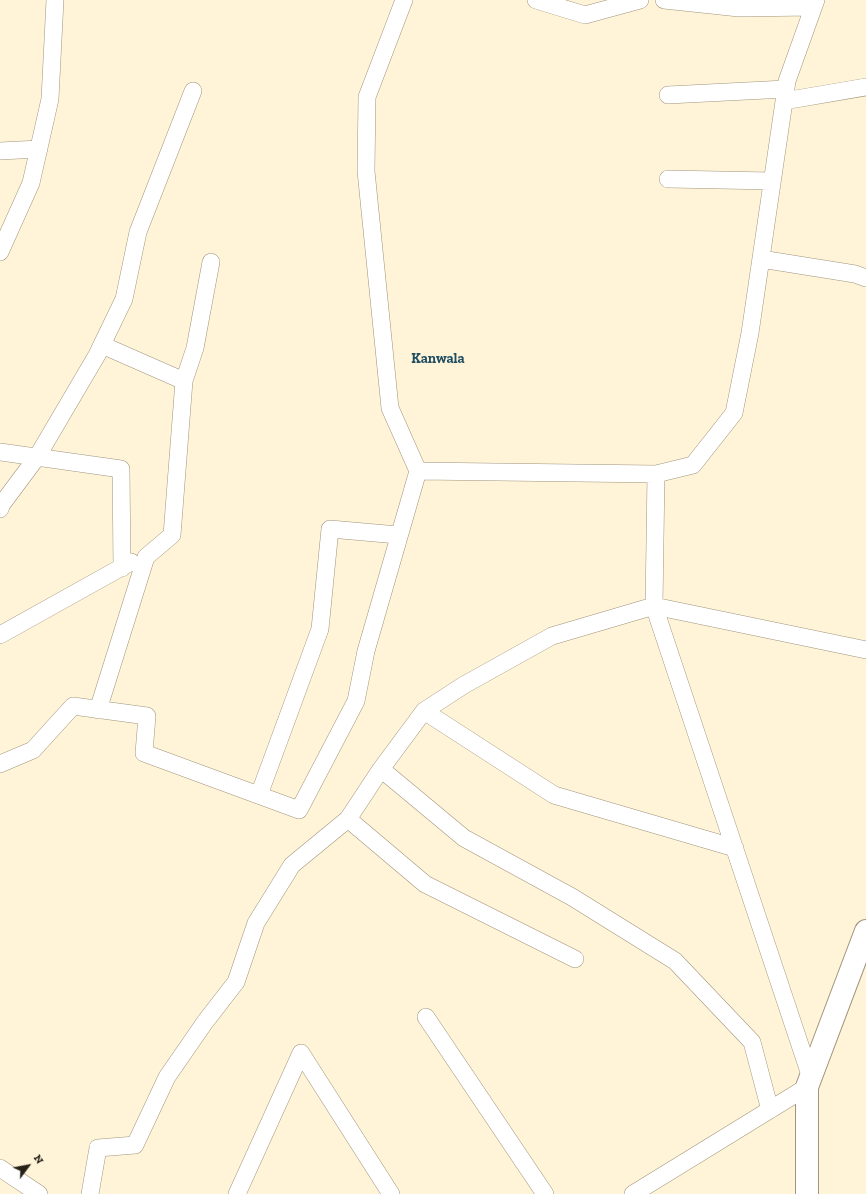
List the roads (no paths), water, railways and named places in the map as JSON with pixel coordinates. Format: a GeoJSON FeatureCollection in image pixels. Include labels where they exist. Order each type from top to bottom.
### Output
{"type":"FeatureCollection","features":[{"type":"Feature","properties":{"kind":"street"},"geometry":{"type":"LineString","coordinates":[[0,252],[31,183],[50,99],[55,0]]}},
{"type":"Feature","properties":{"kind":"street"},"geometry":{"type":"LineString","coordinates":[[0,764],[34,750],[73,706],[147,716],[144,753],[299,810],[356,701],[366,650],[418,471],[390,408],[366,171],[367,97],[404,0]]}},
{"type":"Feature","properties":{"kind":"street"},"geometry":{"type":"LineString","coordinates":[[536,0],[584,15],[640,0]]}},
{"type":"Feature","properties":{"kind":"street"},"geometry":{"type":"LineString","coordinates":[[418,471],[656,474],[693,465],[734,413],[750,333],[787,81],[815,3],[739,8],[664,0]]}},
{"type":"Feature","properties":{"kind":"street"},"geometry":{"type":"LineString","coordinates":[[668,94],[785,95],[866,87]]}},
{"type":"Feature","properties":{"kind":"street"},"geometry":{"type":"LineString","coordinates":[[0,508],[37,457],[102,345],[124,299],[138,232],[193,91]]}},
{"type":"Feature","properties":{"kind":"street"},"geometry":{"type":"LineString","coordinates":[[0,151],[38,149]]}},
{"type":"Feature","properties":{"kind":"street"},"geometry":{"type":"LineString","coordinates":[[668,179],[772,181]]}},
{"type":"Feature","properties":{"kind":"street"},"geometry":{"type":"LineString","coordinates":[[761,259],[855,274],[866,278]]}},
{"type":"Feature","properties":{"kind":"street"},"geometry":{"type":"LineString","coordinates":[[98,710],[146,557],[172,535],[184,381],[195,348],[211,262]]}},
{"type":"Feature","properties":{"kind":"street"},"geometry":{"type":"LineString","coordinates":[[102,345],[184,381]]}},
{"type":"Feature","properties":{"kind":"street"},"geometry":{"type":"LineString","coordinates":[[0,452],[121,469],[122,568]]}},
{"type":"Feature","properties":{"kind":"street"},"geometry":{"type":"LineString","coordinates":[[656,474],[654,606],[735,848],[809,1082],[807,1194]]}},
{"type":"Feature","properties":{"kind":"street"},"geometry":{"type":"LineString","coordinates":[[259,795],[320,629],[330,529],[398,536]]}},
{"type":"Feature","properties":{"kind":"street"},"geometry":{"type":"LineString","coordinates":[[0,635],[157,548]]}},
{"type":"Feature","properties":{"kind":"street"},"geometry":{"type":"LineString","coordinates":[[90,1194],[98,1148],[135,1145],[167,1077],[205,1022],[236,982],[256,922],[292,865],[348,819],[381,769],[424,711],[464,685],[552,636],[654,606],[866,650]]}},
{"type":"Feature","properties":{"kind":"street"},"geometry":{"type":"LineString","coordinates":[[424,711],[554,795],[735,848]]}},
{"type":"Feature","properties":{"kind":"street"},"geometry":{"type":"LineString","coordinates":[[381,769],[464,838],[572,897],[675,961],[752,1042],[770,1110]]}},
{"type":"Feature","properties":{"kind":"street"},"geometry":{"type":"LineString","coordinates":[[348,819],[425,884],[575,958]]}},
{"type":"Feature","properties":{"kind":"street"},"geometry":{"type":"LineString","coordinates":[[633,1194],[770,1110],[809,1082],[866,931]]}},
{"type":"Feature","properties":{"kind":"street"},"geometry":{"type":"LineString","coordinates":[[426,1017],[545,1194]]}},
{"type":"Feature","properties":{"kind":"street"},"geometry":{"type":"LineString","coordinates":[[237,1194],[301,1053],[391,1194]]}},
{"type":"Feature","properties":{"kind":"street"},"geometry":{"type":"LineString","coordinates":[[0,1168],[39,1194]]}},
{"type":"Feature","properties":{"kind":"district","name":"Kanwala"},"geometry":{"type":"Point","coordinates":[438,359]}}]}
